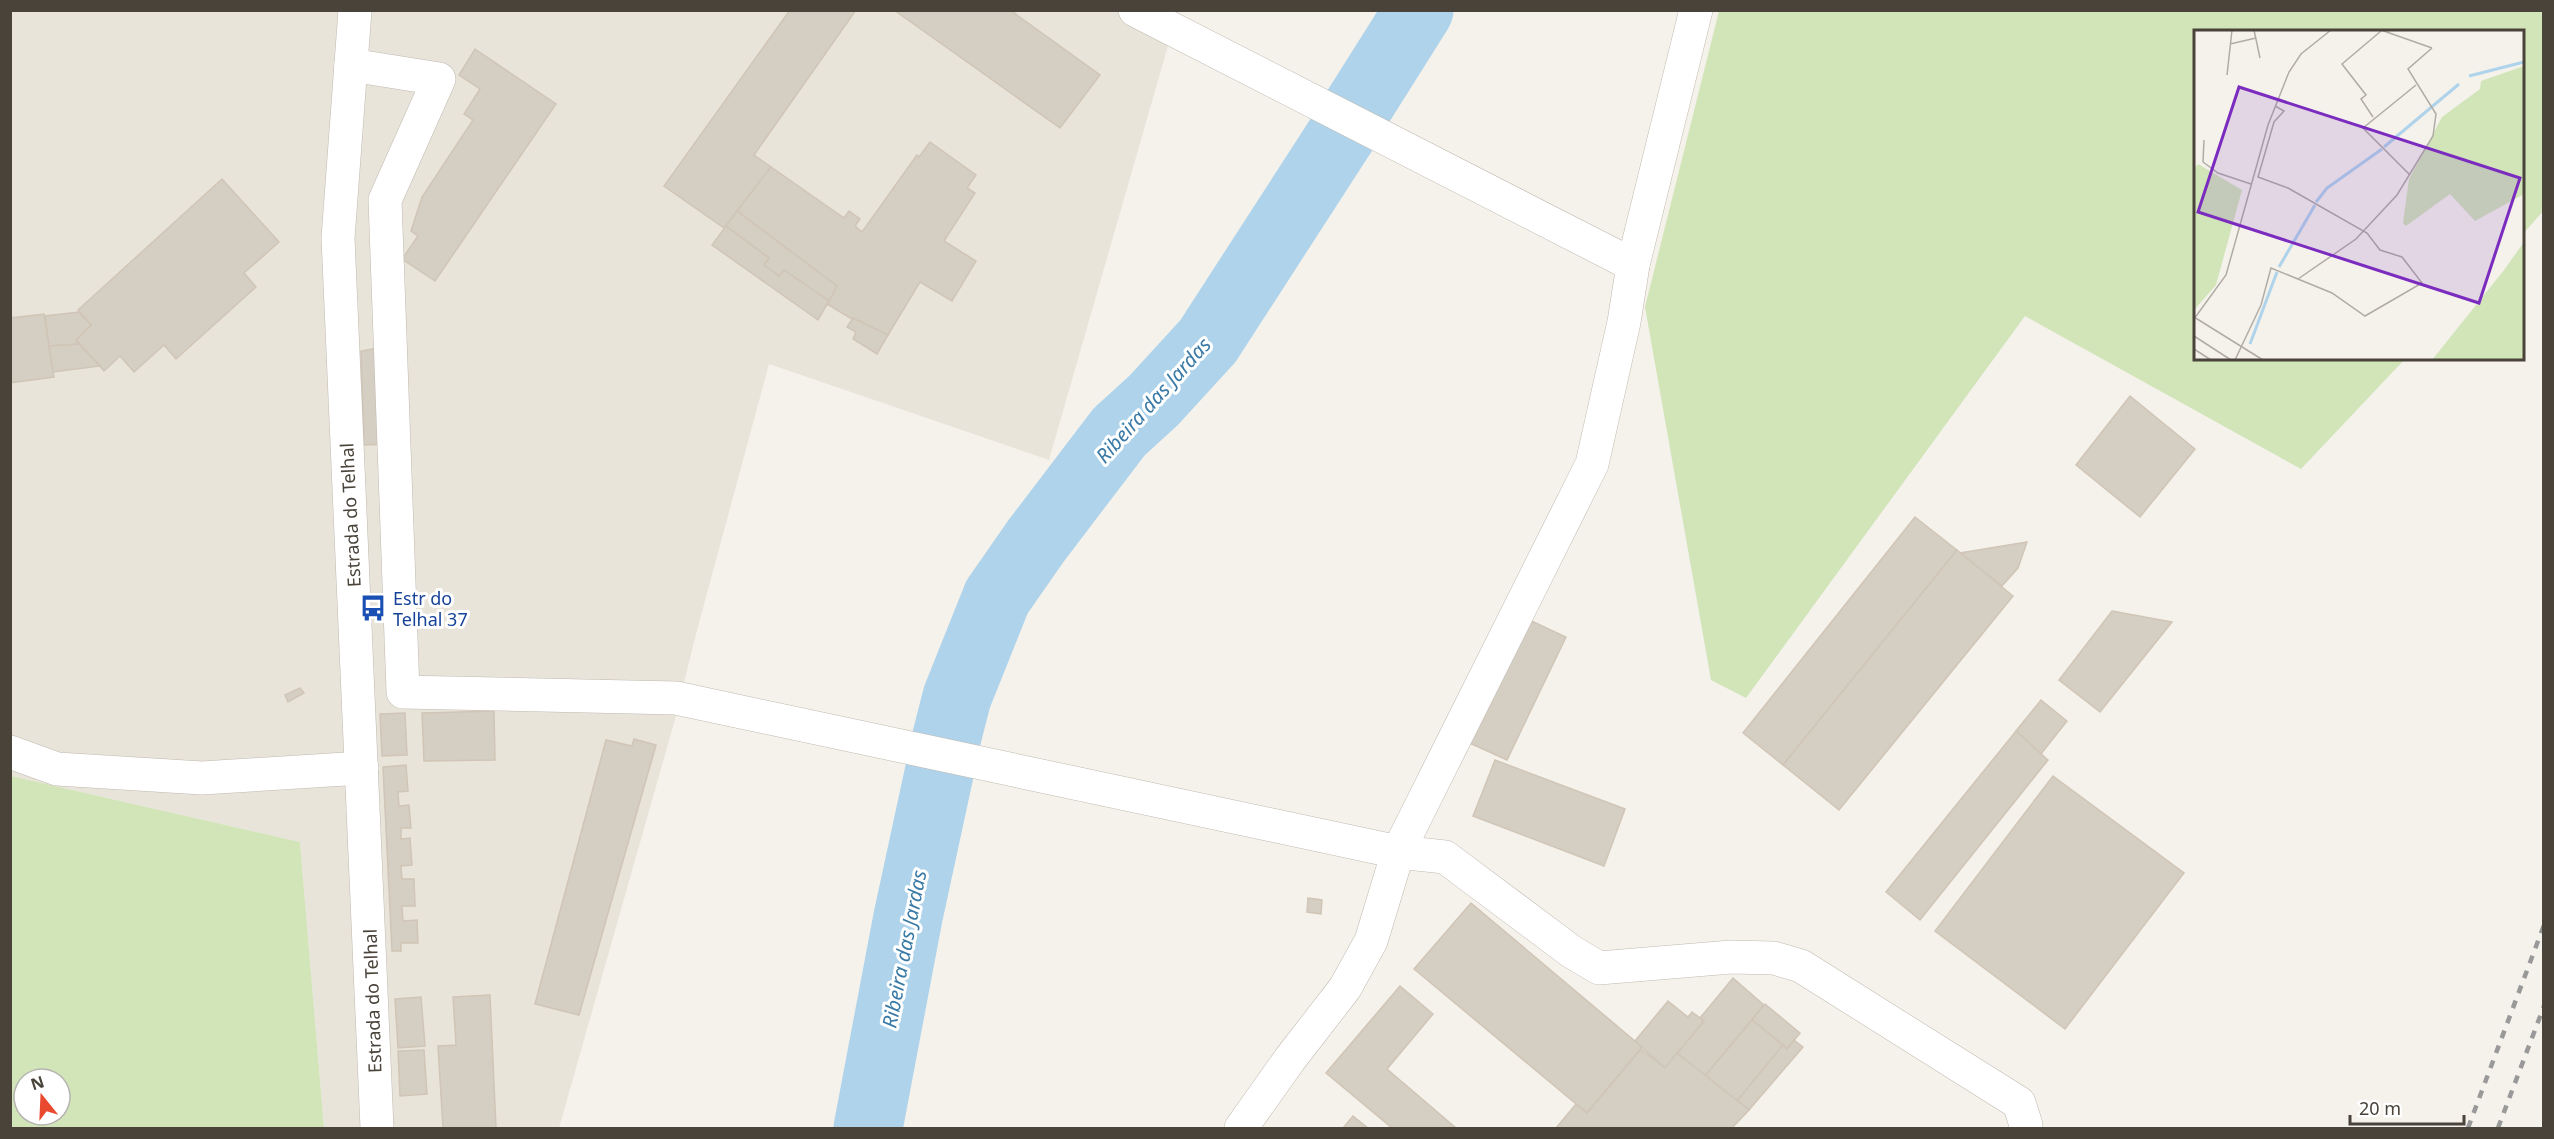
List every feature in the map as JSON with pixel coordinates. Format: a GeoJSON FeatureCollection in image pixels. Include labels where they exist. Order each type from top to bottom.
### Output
{"type":"FeatureCollection","features":[{"type":"Feature","properties":{"kind":"street","name":"Estrada do Telhal"},"geometry":{"type":"LineString","coordinates":[[355,10],[338,238],[377,1128]]}},
{"type":"Feature","properties":{"kind":"street"},"geometry":{"type":"LineString","coordinates":[[1135,10],[1633,265]]}},
{"type":"Feature","properties":{"kind":"street"},"geometry":{"type":"LineString","coordinates":[[1241,1128],[1290,1059],[1345,988],[1371,940],[1398,852],[1592,464],[1624,322],[1633,265],[1696,10]]}},
{"type":"Feature","properties":{"kind":"street"},"geometry":{"type":"LineString","coordinates":[[351,65],[439,79],[385,200],[403,692],[676,698],[1398,852],[1444,857],[1572,952],[1599,968],[1731,957],[1774,958],[1801,966],[2019,1103],[2025,1128]]}},
{"type":"Feature","properties":{"kind":"street"},"geometry":{"type":"LineString","coordinates":[[10,752],[57,769],[202,778],[362,768]]}},
{"type":"Feature","properties":{"kind":"shaded area"},"geometry":{"type":"Polygon","coordinates":[[[11,11],[1178,11],[1049,460],[769,364],[674,723],[559,1128],[324,1128],[300,842],[11,776],[11,11]]]}},
{"type":"Feature","properties":{"kind":"green space"},"geometry":{"type":"Polygon","coordinates":[[[1719,11],[2543,11],[2543,211],[2524,233],[2524,30],[2194,30],[2194,360],[2404,360],[2301,469],[2025,316],[1746,698],[1711,680],[1645,307],[1719,11]]]}},
{"type":"Feature","properties":{"kind":"green space"},"geometry":{"type":"Polygon","coordinates":[[[11,776],[300,842],[324,1128],[11,1128],[11,776]]]}},
{"type":"Feature","properties":{"kind":"building"},"geometry":{"type":"Polygon","coordinates":[[[790,10],[856,10],[754,155],[771,167],[724,228],[664,186],[790,10]]]}},
{"type":"Feature","properties":{"kind":"building"},"geometry":{"type":"Polygon","coordinates":[[[894,10],[1010,10],[1100,75],[1060,128],[894,10]]]}},
{"type":"Feature","properties":{"kind":"building"},"geometry":{"type":"Polygon","coordinates":[[[475,49],[556,104],[435,281],[402,259],[418,236],[411,231],[422,197],[473,120],[464,114],[480,89],[459,75],[475,49]]]}},
{"type":"Feature","properties":{"kind":"building"},"geometry":{"type":"Polygon","coordinates":[[[930,142],[976,175],[967,188],[975,193],[944,241],[976,261],[952,301],[920,282],[888,335],[852,319],[827,304],[837,286],[737,211],[771,167],[844,218],[849,211],[860,219],[855,226],[862,232],[917,155],[919,157],[930,142]]]}},
{"type":"Feature","properties":{"kind":"building"},"geometry":{"type":"Polygon","coordinates":[[[222,179],[279,242],[244,273],[256,287],[176,359],[164,345],[134,372],[120,356],[104,371],[76,340],[91,325],[78,310],[222,179]]]}},
{"type":"Feature","properties":{"kind":"building"},"geometry":{"type":"Polygon","coordinates":[[[737,211],[837,286],[829,301],[784,270],[779,276],[764,265],[769,258],[726,226],[737,211]]]}},
{"type":"Feature","properties":{"kind":"building"},"geometry":{"type":"Polygon","coordinates":[[[726,226],[769,258],[764,265],[779,276],[784,270],[829,301],[818,320],[712,245],[726,226]]]}},
{"type":"Feature","properties":{"kind":"building"},"geometry":{"type":"Polygon","coordinates":[[[79,312],[91,325],[76,340],[79,344],[49,346],[45,316],[79,312]]]}},
{"type":"Feature","properties":{"kind":"building"},"geometry":{"type":"Polygon","coordinates":[[[44,314],[54,377],[10,383],[10,318],[44,314]]]}},
{"type":"Feature","properties":{"kind":"building"},"geometry":{"type":"Polygon","coordinates":[[[853,318],[888,335],[877,354],[853,339],[856,332],[847,327],[853,318]]]}},
{"type":"Feature","properties":{"kind":"building"},"geometry":{"type":"Polygon","coordinates":[[[79,344],[100,366],[53,372],[49,346],[79,344]]]}},
{"type":"Feature","properties":{"kind":"building"},"geometry":{"type":"Polygon","coordinates":[[[389,346],[393,444],[364,445],[361,351],[389,346]]]}},
{"type":"Feature","properties":{"kind":"building"},"geometry":{"type":"Polygon","coordinates":[[[2130,396],[2195,449],[2140,517],[2076,465],[2130,396]]]}},
{"type":"Feature","properties":{"kind":"building"},"geometry":{"type":"Polygon","coordinates":[[[1915,517],[1957,550],[1783,765],[1743,733],[1915,517]]]}},
{"type":"Feature","properties":{"kind":"building"},"geometry":{"type":"Polygon","coordinates":[[[2027,542],[2018,568],[2002,586],[1960,553],[2027,542]]]}},
{"type":"Feature","properties":{"kind":"building"},"geometry":{"type":"Polygon","coordinates":[[[1957,550],[2013,596],[1839,810],[1783,765],[1957,550]]]}},
{"type":"Feature","properties":{"kind":"building"},"geometry":{"type":"Polygon","coordinates":[[[2112,611],[2172,622],[2100,712],[2059,680],[2112,611]]]}},
{"type":"Feature","properties":{"kind":"building"},"geometry":{"type":"Polygon","coordinates":[[[1525,618],[1566,637],[1507,760],[1467,742],[1525,618]]]}},
{"type":"Feature","properties":{"kind":"building"},"geometry":{"type":"Polygon","coordinates":[[[300,688],[304,693],[288,702],[285,695],[300,688]]]}},
{"type":"Feature","properties":{"kind":"building"},"geometry":{"type":"Polygon","coordinates":[[[2041,700],[2067,721],[2041,754],[2016,731],[2041,700]]]}},
{"type":"Feature","properties":{"kind":"building"},"geometry":{"type":"Polygon","coordinates":[[[494,711],[495,760],[424,761],[422,713],[494,711]]]}},
{"type":"Feature","properties":{"kind":"building"},"geometry":{"type":"Polygon","coordinates":[[[405,713],[407,755],[382,756],[380,714],[405,713]]]}},
{"type":"Feature","properties":{"kind":"building"},"geometry":{"type":"Polygon","coordinates":[[[2016,731],[2048,760],[1920,920],[1886,892],[2016,731]]]}},
{"type":"Feature","properties":{"kind":"building"},"geometry":{"type":"Polygon","coordinates":[[[634,739],[656,745],[579,1015],[535,1004],[606,740],[632,746],[634,739]]]}},
{"type":"Feature","properties":{"kind":"building"},"geometry":{"type":"Polygon","coordinates":[[[1495,760],[1625,809],[1604,866],[1473,816],[1495,760]]]}},
{"type":"Feature","properties":{"kind":"building"},"geometry":{"type":"Polygon","coordinates":[[[406,765],[408,791],[398,792],[399,806],[409,805],[411,828],[401,828],[401,839],[410,838],[412,865],[401,866],[402,879],[414,879],[415,906],[402,906],[403,921],[417,920],[418,943],[401,943],[401,951],[392,951],[383,767],[406,765]]]}},
{"type":"Feature","properties":{"kind":"building"},"geometry":{"type":"Polygon","coordinates":[[[2053,776],[2184,873],[2065,1029],[1935,931],[2053,776]]]}},
{"type":"Feature","properties":{"kind":"building"},"geometry":{"type":"Polygon","coordinates":[[[1308,898],[1322,900],[1321,914],[1307,912],[1308,898]]]}},
{"type":"Feature","properties":{"kind":"building"},"geometry":{"type":"Polygon","coordinates":[[[1471,903],[1642,1047],[1587,1113],[1414,969],[1471,903]]]}},
{"type":"Feature","properties":{"kind":"building"},"geometry":{"type":"Polygon","coordinates":[[[1733,978],[1764,1005],[1705,1076],[1677,1053],[1704,1021],[1700,1018],[1733,978]]]}},
{"type":"Feature","properties":{"kind":"building"},"geometry":{"type":"Polygon","coordinates":[[[1400,986],[1433,1014],[1387,1069],[1456,1128],[1392,1128],[1326,1073],[1400,986]]]}},
{"type":"Feature","properties":{"kind":"building"},"geometry":{"type":"Polygon","coordinates":[[[490,995],[496,1128],[443,1128],[438,1046],[456,1045],[453,997],[490,995]]]}},
{"type":"Feature","properties":{"kind":"building"},"geometry":{"type":"Polygon","coordinates":[[[421,997],[425,1046],[398,1048],[395,999],[421,997]]]}},
{"type":"Feature","properties":{"kind":"building"},"geometry":{"type":"Polygon","coordinates":[[[1668,1001],[1688,1017],[1692,1012],[1704,1021],[1665,1068],[1635,1041],[1668,1001]]]}},
{"type":"Feature","properties":{"kind":"building"},"geometry":{"type":"Polygon","coordinates":[[[1765,1004],[1800,1033],[1787,1049],[1752,1020],[1765,1004]]]}},
{"type":"Feature","properties":{"kind":"building"},"geometry":{"type":"Polygon","coordinates":[[[1752,1020],[1783,1045],[1737,1101],[1705,1076],[1752,1020]]]}},
{"type":"Feature","properties":{"kind":"building"},"geometry":{"type":"Polygon","coordinates":[[[1794,1040],[1803,1047],[1749,1110],[1737,1101],[1783,1045],[1787,1049],[1794,1040]]]}},
{"type":"Feature","properties":{"kind":"building"},"geometry":{"type":"Polygon","coordinates":[[[1641,1049],[1665,1068],[1677,1053],[1749,1110],[1732,1128],[1556,1128],[1576,1104],[1587,1113],[1641,1049]]]}},
{"type":"Feature","properties":{"kind":"building"},"geometry":{"type":"Polygon","coordinates":[[[424,1050],[427,1094],[400,1096],[398,1051],[424,1050]]]}},
{"type":"Feature","properties":{"kind":"building"},"geometry":{"type":"Polygon","coordinates":[[[1353,1116],[1368,1128],[1343,1128],[1353,1116]]]}},
{"type":"Feature","properties":{"kind":"waterway","name":"Ribeira das Jardas"},"geometry":{"type":"LineString","coordinates":[[1356,110],[1419,10]]}},
{"type":"Feature","properties":{"kind":"waterway","name":"Ribeira das Jardas"},"geometry":{"type":"LineString","coordinates":[[945,744],[957,697],[997,597],[1036,541],[1119,432],[1154,400],[1208,341],[1347,126]]}},
{"type":"Feature","properties":{"kind":"waterway","name":"Ribeira das Jardas"},"geometry":{"type":"LineString","coordinates":[[868,1128],[908,917],[940,769]]}},
{"type":"Feature","properties":{"kind":"railway"},"geometry":{"type":"LineString","coordinates":[[2468,1128],[2544,925]]}},
{"type":"Feature","properties":{"kind":"railway"},"geometry":{"type":"LineString","coordinates":[[2498,1128],[2544,1006]]}},
{"type":"Feature","properties":{"kind":"place","name":"Estr do Telhal 37"},"geometry":{"type":"Point","coordinates":[373,608]}}]}
